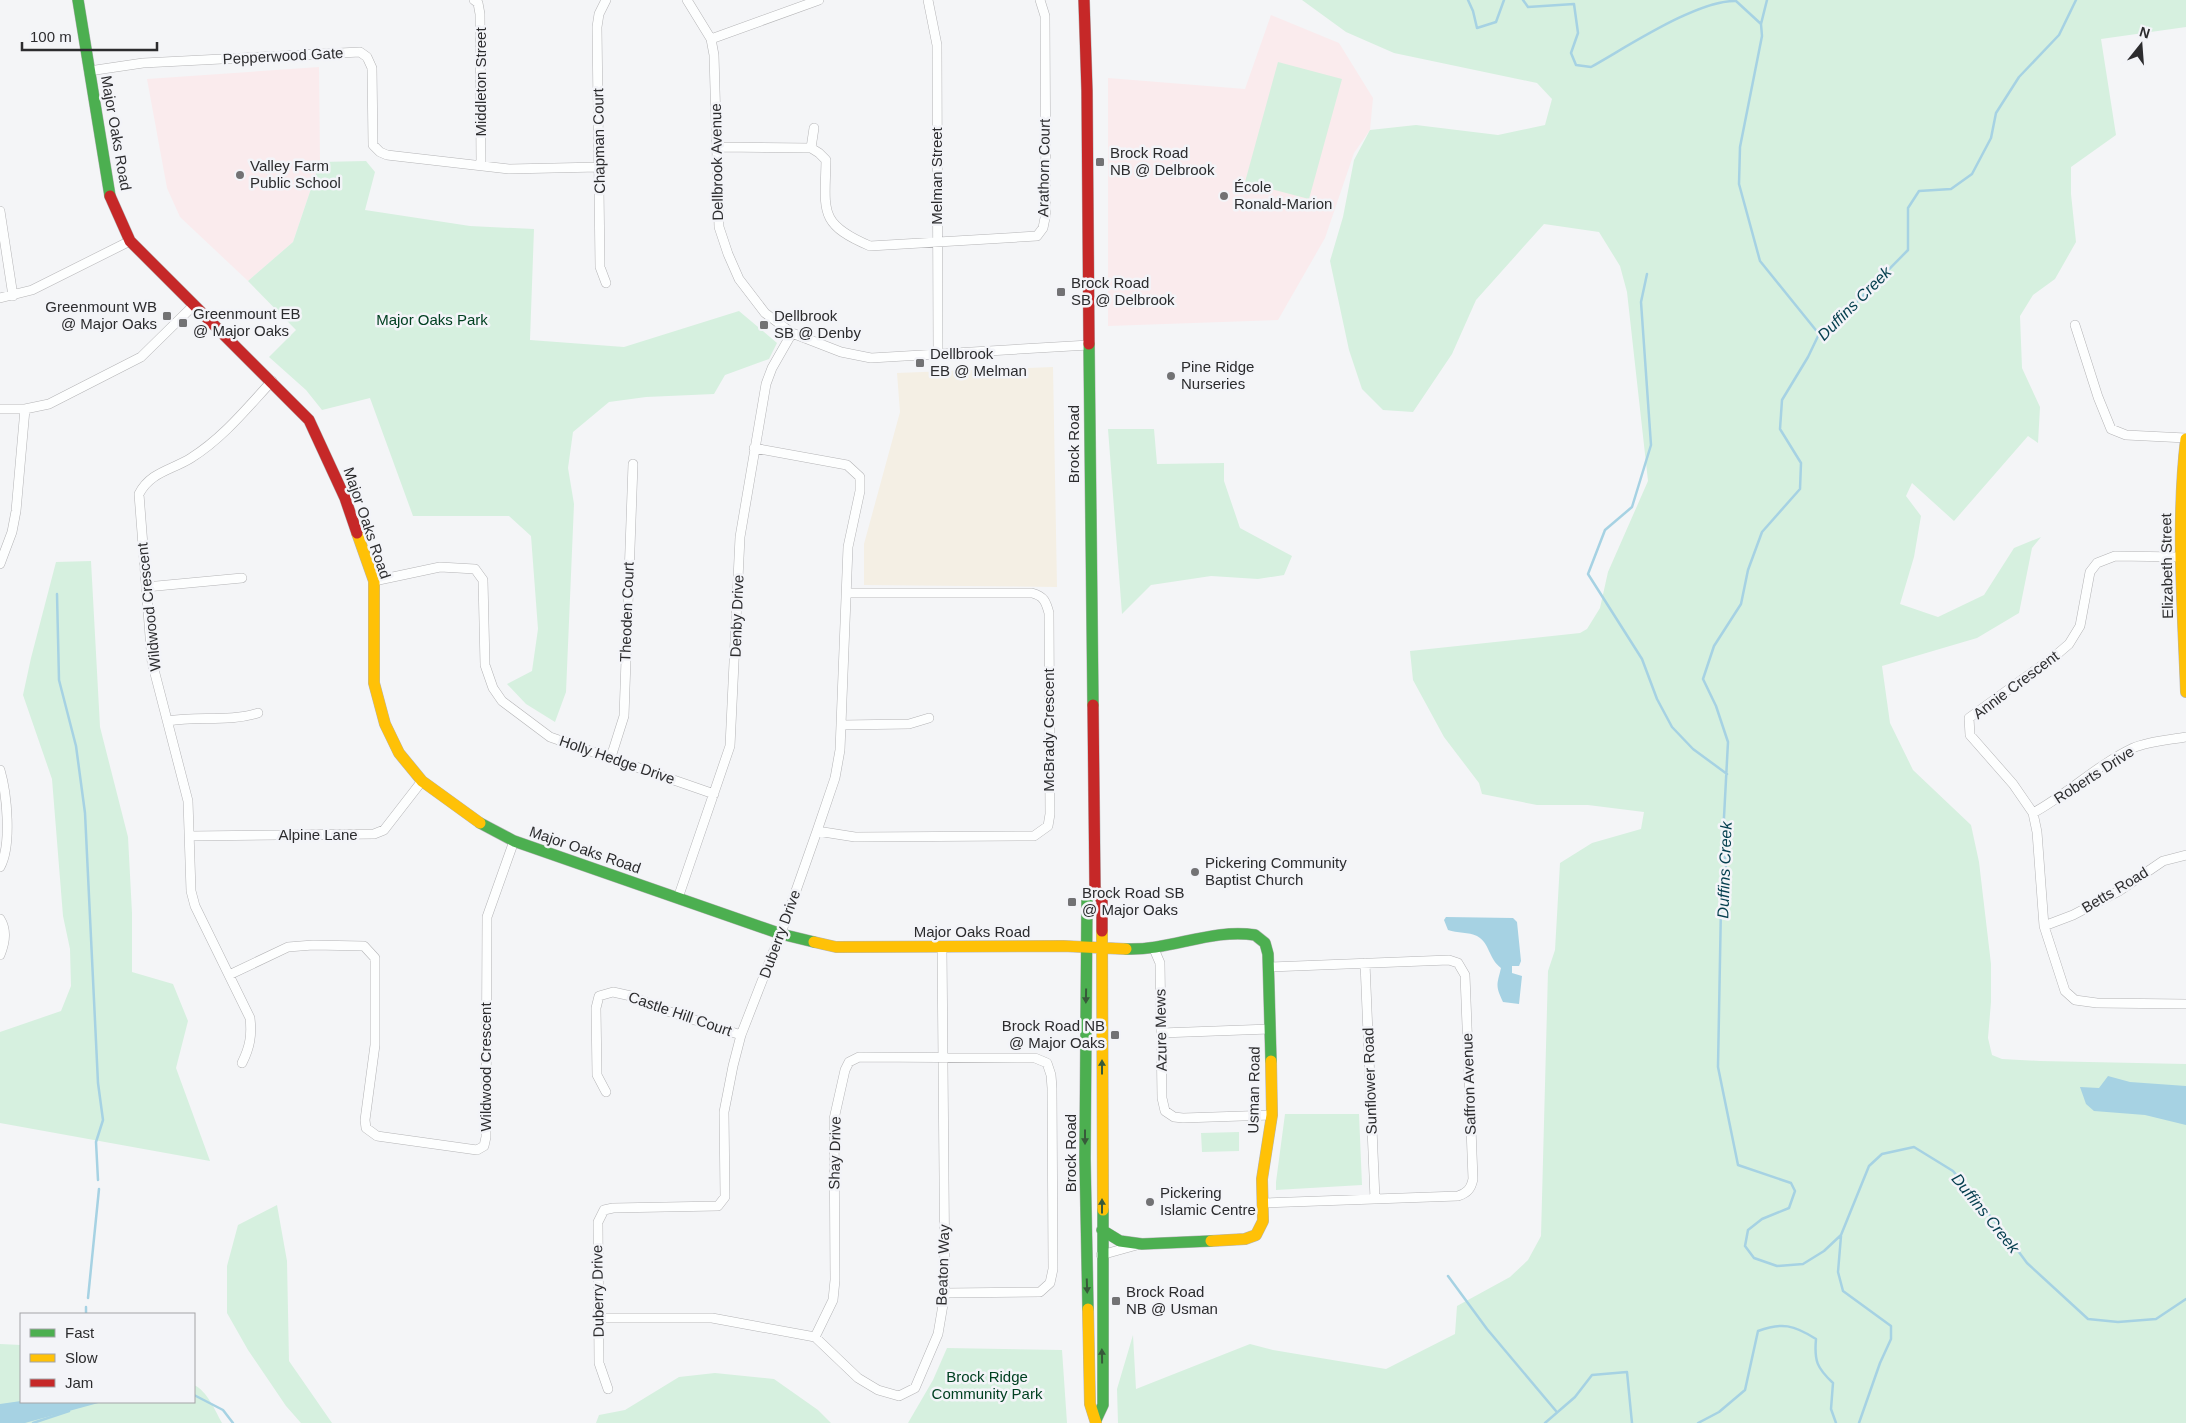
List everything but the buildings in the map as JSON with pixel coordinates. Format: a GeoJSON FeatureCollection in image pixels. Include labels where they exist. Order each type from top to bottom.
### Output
{"type":"FeatureCollection","features":[{"type":"Feature","properties":{"kind":"street","name":"Major Oaks Road"},"geometry":{"type":"LineString","coordinates":[[78,0],[110,196],[130,241],[309,420],[345,498],[374,581],[374,683],[378,704],[399,754],[422,781],[478,822],[514,841],[781,934],[836,947],[1086,947],[1102,949],[1154,949]]}},
{"type":"Feature","properties":{"kind":"street","name":"Middleton Street"},"geometry":{"type":"LineString","coordinates":[[474,0],[478,3],[480,14],[481,165]]}},
{"type":"Feature","properties":{"kind":"street","name":"Chapman Court"},"geometry":{"type":"LineString","coordinates":[[606,0],[599,14],[598,27],[600,267],[606,282]]}},
{"type":"Feature","properties":{"kind":"street","name":"Dellbrook Avenue"},"geometry":{"type":"LineString","coordinates":[[687,0],[711,39],[714,59],[718,147],[718,227],[739,279],[765,313],[792,333],[841,352],[871,358],[1089,345]]}},
{"type":"Feature","properties":{"kind":"street"},"geometry":{"type":"LineString","coordinates":[[711,39],[806,2],[819,0]]}},
{"type":"Feature","properties":{"kind":"street","name":"Melman Street"},"geometry":{"type":"LineString","coordinates":[[928,0],[937,45],[938,353]]}},
{"type":"Feature","properties":{"kind":"street","name":"Arathorn Court"},"geometry":{"type":"LineString","coordinates":[[811,148],[819,152],[826,160],[825,206],[827,216],[834,225],[848,236],[870,246],[1037,236],[1043,228],[1046,213],[1045,16],[1040,0]]}},
{"type":"Feature","properties":{"kind":"street","name":"Brock Road"},"geometry":{"type":"LineString","coordinates":[[1084,0],[1087,91],[1095,888],[1102,901],[1103,1405],[1096,1421]]}},
{"type":"Feature","properties":{"kind":"street","name":"Pepperwood Gate"},"geometry":{"type":"LineString","coordinates":[[90,71],[143,63],[360,52],[366,57],[372,68],[373,145],[380,152],[387,155],[509,169],[599,167]]}},
{"type":"Feature","properties":{"kind":"street"},"geometry":{"type":"LineString","coordinates":[[718,147],[811,148],[814,128]]}},
{"type":"Feature","properties":{"kind":"street"},"geometry":{"type":"LineString","coordinates":[[0,211],[13,296]]}},
{"type":"Feature","properties":{"kind":"street"},"geometry":{"type":"LineString","coordinates":[[0,298],[32,290],[130,241]]}},
{"type":"Feature","properties":{"kind":"street"},"geometry":{"type":"LineString","coordinates":[[0,409],[26,409],[49,404],[141,357],[194,305]]}},
{"type":"Feature","properties":{"kind":"street"},"geometry":{"type":"LineString","coordinates":[[2075,325],[2110,429],[2126,435],[2186,438]]}},
{"type":"Feature","properties":{"kind":"street","name":"Denby Drive"},"geometry":{"type":"LineString","coordinates":[[678,898],[730,746],[740,537],[766,384],[772,368],[792,333]]}},
{"type":"Feature","properties":{"kind":"street","name":"Wildwood Crescent"},"geometry":{"type":"LineString","coordinates":[[242,1063],[248,1051],[252,1033],[250,1018],[195,906],[191,891],[188,801],[152,662],[139,494],[145,481],[192,458],[225,432],[272,381]]}},
{"type":"Feature","properties":{"kind":"street"},"geometry":{"type":"LineString","coordinates":[[0,561],[12,532],[16,511],[26,409]]}},
{"type":"Feature","properties":{"kind":"street","name":"Elizabeth Street"},"geometry":{"type":"LineString","coordinates":[[2186,438],[2182,464],[2182,557],[2186,692]]}},
{"type":"Feature","properties":{"kind":"street","name":"Duberry Drive"},"geometry":{"type":"LineString","coordinates":[[608,1389],[599,1363],[598,1222],[604,1210],[613,1208],[718,1206],[725,1197],[724,1112],[727,1090],[742,1035],[781,934],[834,778],[842,725],[848,547],[860,491],[860,477],[847,465],[754,448]]}},
{"type":"Feature","properties":{"kind":"street","name":"Theoden Court"},"geometry":{"type":"LineString","coordinates":[[611,757],[624,716],[632,464]]}},
{"type":"Feature","properties":{"kind":"street","name":"Annie Crescent"},"geometry":{"type":"LineString","coordinates":[[2182,557],[2115,556],[2097,563],[2090,572],[2080,626],[2069,644],[1969,718],[1970,735],[2013,784],[2033,813],[2037,832],[2044,926],[2065,991],[2075,1000],[2097,1004],[2186,1004]]}},
{"type":"Feature","properties":{"kind":"street","name":"Holly Hedge Drive"},"geometry":{"type":"LineString","coordinates":[[374,581],[440,567],[475,569],[483,580],[485,665],[493,688],[502,701],[550,737],[714,794]]}},
{"type":"Feature","properties":{"kind":"street"},"geometry":{"type":"LineString","coordinates":[[146,588],[242,578]]}},
{"type":"Feature","properties":{"kind":"street","name":"McBrady Crescent"},"geometry":{"type":"LineString","coordinates":[[817,831],[855,837],[1034,836],[1048,826],[1050,814],[1049,613],[1047,604],[1041,595],[1032,593],[847,593]]}},
{"type":"Feature","properties":{"kind":"street"},"geometry":{"type":"LineString","coordinates":[[168,722],[182,719],[242,718],[258,714]]}},
{"type":"Feature","properties":{"kind":"street"},"geometry":{"type":"LineString","coordinates":[[842,725],[909,724],[929,718]]}},
{"type":"Feature","properties":{"kind":"street","name":"Roberts Drive"},"geometry":{"type":"LineString","coordinates":[[2033,813],[2135,747],[2186,737]]}},
{"type":"Feature","properties":{"kind":"street"},"geometry":{"type":"LineString","coordinates":[[0,770],[5,788],[6,842],[0,867]]}},
{"type":"Feature","properties":{"kind":"street","name":"Alpine Lane"},"geometry":{"type":"LineString","coordinates":[[190,836],[374,834],[384,830],[422,781]]}},
{"type":"Feature","properties":{"kind":"street","name":"Wildwood Crescent"},"geometry":{"type":"LineString","coordinates":[[229,975],[288,947],[313,945],[364,946],[375,958],[375,1045],[365,1120],[366,1128],[377,1136],[477,1150],[484,1146],[486,1137],[486,918],[514,841]]}},
{"type":"Feature","properties":{"kind":"street","name":"Betts Road"},"geometry":{"type":"LineString","coordinates":[[2044,926],[2119,891],[2163,861],[2186,855]]}},
{"type":"Feature","properties":{"kind":"street","name":"Brock Road"},"geometry":{"type":"LineString","coordinates":[[1095,888],[1087,899],[1086,1237],[1090,1404],[1096,1421]]}},
{"type":"Feature","properties":{"kind":"street"},"geometry":{"type":"LineString","coordinates":[[0,919],[3,924],[5,939],[0,955]]}},
{"type":"Feature","properties":{"kind":"street","name":"Usman Road"},"geometry":{"type":"LineString","coordinates":[[1102,1230],[1120,1241],[1142,1244],[1252,1238],[1262,1226],[1262,1179],[1272,1115],[1268,954],[1265,943],[1255,935],[1249,934],[1200,939],[1154,949]]}},
{"type":"Feature","properties":{"kind":"street","name":"Beaton Way"},"geometry":{"type":"LineString","coordinates":[[815,1337],[858,1378],[878,1390],[899,1396],[915,1388],[938,1334],[945,1293],[942,947]]}},
{"type":"Feature","properties":{"kind":"street","name":"Azure Mews"},"geometry":{"type":"LineString","coordinates":[[1154,949],[1160,963],[1162,1098],[1165,1111],[1169,1115],[1183,1118],[1272,1115]]}},
{"type":"Feature","properties":{"kind":"street","name":"Saffron Avenue"},"geometry":{"type":"LineString","coordinates":[[1263,1203],[1458,1196],[1465,1193],[1472,1184],[1465,985],[1462,968],[1458,963],[1449,960],[1268,967]]}},
{"type":"Feature","properties":{"kind":"street","name":"Sunflower Road"},"geometry":{"type":"LineString","coordinates":[[1366,963],[1375,1199]]}},
{"type":"Feature","properties":{"kind":"street","name":"Castle Hill Court"},"geometry":{"type":"LineString","coordinates":[[606,1092],[597,1075],[596,1008],[599,996],[613,992],[631,996],[680,1016],[742,1035]]}},
{"type":"Feature","properties":{"kind":"street"},"geometry":{"type":"LineString","coordinates":[[1161,1033],[1270,1029]]}},
{"type":"Feature","properties":{"kind":"street","name":"Shay Drive"},"geometry":{"type":"LineString","coordinates":[[815,1337],[833,1300],[835,1280],[834,1119],[845,1070],[849,1062],[859,1058],[1035,1058],[1047,1063],[1052,1075],[1053,1269],[1050,1283],[1040,1292],[945,1293]]}},
{"type":"Feature","properties":{"kind":"street"},"geometry":{"type":"LineString","coordinates":[[1086,1237],[1102,1255]]}},
{"type":"Feature","properties":{"kind":"street","name":"Usman Road"},"geometry":{"type":"LineString","coordinates":[[1102,1255],[1142,1244]]}},
{"type":"Feature","properties":{"kind":"street"},"geometry":{"type":"LineString","coordinates":[[598,1318],[712,1318],[815,1337]]}},
{"type":"Feature","properties":{"kind":"shaded area","name":"École Ronald-Marion"},"geometry":{"type":"Polygon","coordinates":[[[1271,15],[1339,43],[1373,98],[1370,130],[1354,153],[1325,238],[1278,320],[1108,326],[1108,78],[1245,89],[1271,15]]]}},
{"type":"Feature","properties":{"kind":"shaded area","name":"Valley Farm Public School"},"geometry":{"type":"Polygon","coordinates":[[[319,67],[320,162],[293,242],[248,281],[180,217],[167,188],[147,79],[319,67]]]}},
{"type":"Feature","properties":{"kind":"shaded area"},"geometry":{"type":"Polygon","coordinates":[[[1053,367],[1057,587],[864,585],[864,544],[900,412],[897,373],[1053,367]]]}},
{"type":"Feature","properties":{"kind":"green space"},"geometry":{"type":"Polygon","coordinates":[[[1302,0],[2186,0],[2186,27],[2101,39],[2116,135],[2071,167],[2071,194],[2076,242],[2055,279],[2033,295],[2020,316],[2022,368],[2040,407],[2038,443],[2028,436],[1954,521],[1912,483],[1906,496],[1921,516],[1914,557],[1900,604],[1938,617],[1984,595],[2014,548],[2041,537],[2032,548],[2019,613],[1977,638],[1882,666],[1890,723],[1913,770],[1971,825],[1979,862],[1991,964],[1991,1002],[1988,1038],[1992,1055],[2002,1059],[2040,1061],[2186,1064],[2186,1423],[1118,1423],[1117,1389],[1133,1335],[1136,1389],[1250,1344],[1273,1350],[1386,1369],[1455,1334],[1457,1306],[1510,1277],[1528,1260],[1541,1236],[1548,971],[1555,950],[1560,863],[1592,843],[1641,829],[1644,812],[1588,805],[1537,805],[1482,794],[1479,783],[1444,737],[1413,680],[1410,651],[1580,633],[1587,629],[1600,608],[1608,572],[1648,481],[1627,292],[1620,266],[1599,232],[1544,224],[1476,300],[1452,354],[1413,412],[1383,410],[1362,389],[1349,350],[1330,261],[1343,217],[1354,160],[1370,130],[1416,125],[1498,135],[1545,125],[1552,99],[1537,83],[1394,53],[1346,32],[1302,0]]]}},
{"type":"Feature","properties":{"kind":"green space"},"geometry":{"type":"Polygon","coordinates":[[[1278,62],[1342,79],[1309,199],[1245,182],[1278,62]]]}},
{"type":"Feature","properties":{"kind":"green space","name":"Major Oaks Park"},"geometry":{"type":"Polygon","coordinates":[[[366,161],[375,172],[365,210],[470,226],[534,229],[530,340],[624,347],[739,311],[777,343],[769,359],[725,375],[714,394],[646,397],[609,402],[573,432],[568,468],[574,504],[566,692],[555,722],[526,704],[507,684],[532,671],[538,629],[531,536],[509,516],[413,516],[370,398],[322,410],[306,390],[269,357],[296,330],[248,281],[293,242],[320,162],[366,161]]]}},
{"type":"Feature","properties":{"kind":"green space"},"geometry":{"type":"Polygon","coordinates":[[[1108,429],[1154,429],[1157,464],[1224,463],[1224,481],[1240,528],[1292,556],[1284,575],[1258,579],[1211,576],[1151,585],[1122,614],[1108,429]]]}},
{"type":"Feature","properties":{"kind":"green space"},"geometry":{"type":"Polygon","coordinates":[[[91,561],[100,727],[128,837],[132,913],[132,972],[173,984],[188,1021],[176,1068],[210,1161],[0,1123],[0,1032],[61,1011],[71,986],[70,949],[63,916],[52,779],[23,695],[56,562],[91,561]]]}},
{"type":"Feature","properties":{"kind":"green space"},"geometry":{"type":"Polygon","coordinates":[[[1285,1114],[1359,1114],[1362,1185],[1276,1190],[1285,1114]]]}},
{"type":"Feature","properties":{"kind":"green space"},"geometry":{"type":"Polygon","coordinates":[[[1239,1132],[1239,1151],[1202,1152],[1201,1133],[1239,1132]]]}},
{"type":"Feature","properties":{"kind":"green space"},"geometry":{"type":"Polygon","coordinates":[[[277,1205],[287,1261],[289,1361],[332,1423],[301,1423],[286,1406],[248,1350],[227,1313],[227,1266],[238,1225],[277,1205]]]}},
{"type":"Feature","properties":{"kind":"green space"},"geometry":{"type":"Polygon","coordinates":[[[0,1344],[20,1345],[20,1403],[195,1403],[195,1386],[207,1396],[222,1423],[0,1423],[0,1344]]]}},
{"type":"Feature","properties":{"kind":"green space","name":"Brock Ridge Community Park"},"geometry":{"type":"Polygon","coordinates":[[[947,1348],[1062,1350],[1067,1423],[908,1423],[933,1380],[947,1348]]]}},
{"type":"Feature","properties":{"kind":"green space"},"geometry":{"type":"Polygon","coordinates":[[[715,1373],[774,1379],[818,1410],[831,1423],[596,1423],[599,1415],[625,1410],[679,1377],[715,1373]]]}},
{"type":"Feature","properties":{"kind":"water"},"geometry":{"type":"Polygon","coordinates":[[[1446,917],[1513,918],[1517,922],[1521,961],[1519,966],[1512,966],[1512,973],[1522,976],[1519,1004],[1503,1002],[1497,985],[1501,968],[1481,939],[1474,935],[1448,930],[1444,920],[1446,917]]]}},
{"type":"Feature","properties":{"kind":"water"},"geometry":{"type":"Polygon","coordinates":[[[2108,1076],[2130,1082],[2186,1086],[2186,1125],[2145,1115],[2094,1111],[2086,1104],[2080,1087],[2099,1088],[2108,1076]]]}},
{"type":"Feature","properties":{"kind":"water"},"geometry":{"type":"Polygon","coordinates":[[[20,1401],[20,1403],[98,1403],[25,1423],[0,1423],[0,1404],[20,1401]]]}},
{"type":"Feature","properties":{"kind":"waterway"},"geometry":{"type":"LineString","coordinates":[[1468,0],[1477,28],[1496,22],[1504,0]]}},
{"type":"Feature","properties":{"kind":"waterway"},"geometry":{"type":"LineString","coordinates":[[1523,0],[1528,7],[1574,4],[1578,33],[1571,53],[1576,65],[1591,67],[1682,16],[1720,3],[1736,1],[1761,24]]}},
{"type":"Feature","properties":{"kind":"waterway"},"geometry":{"type":"LineString","coordinates":[[1767,0],[1761,24],[1762,36],[1740,147],[1739,184],[1760,261],[1819,334]]}},
{"type":"Feature","properties":{"kind":"waterway","name":"Duffins Creek"},"geometry":{"type":"LineString","coordinates":[[2076,0],[2059,35],[2019,77],[1996,113],[1991,138],[1972,174],[1951,189],[1919,191],[1908,208],[1908,250],[1838,321],[1819,334],[1808,357],[1782,400],[1780,429],[1801,463],[1800,489],[1762,532],[1748,570],[1741,604],[1714,646],[1703,679],[1716,706],[1728,742],[1723,836],[1726,869],[1721,905],[1718,1067],[1738,1165],[1791,1183],[1795,1191],[1789,1208],[1762,1219],[1748,1230],[1745,1246],[1754,1258],[1777,1266],[1803,1264],[1824,1251],[1841,1235],[1869,1166],[1882,1154],[1914,1147],[1953,1171],[2027,1263],[2088,1319],[2118,1322],[2156,1319],[2186,1299]]}},
{"type":"Feature","properties":{"kind":"waterway"},"geometry":{"type":"LineString","coordinates":[[1647,274],[1641,302],[1651,445],[1632,507],[1605,530],[1588,574],[1642,659],[1657,699],[1672,727],[1693,749],[1727,774]]}},
{"type":"Feature","properties":{"kind":"waterway"},"geometry":{"type":"LineString","coordinates":[[57,594],[59,680],[76,746],[85,813],[98,1083],[103,1120],[96,1142],[98,1180]]}},
{"type":"Feature","properties":{"kind":"waterway"},"geometry":{"type":"LineString","coordinates":[[88,1298],[99,1189]]}},
{"type":"Feature","properties":{"kind":"waterway"},"geometry":{"type":"LineString","coordinates":[[1841,1236],[1838,1272],[1843,1291],[1891,1326],[1891,1339],[1880,1363],[1859,1423]]}},
{"type":"Feature","properties":{"kind":"waterway"},"geometry":{"type":"LineString","coordinates":[[1448,1276],[1487,1329],[1556,1411]]}},
{"type":"Feature","properties":{"kind":"waterway"},"geometry":{"type":"LineString","coordinates":[[86,1307],[86,1313]]}},
{"type":"Feature","properties":{"kind":"waterway"},"geometry":{"type":"LineString","coordinates":[[1698,1423],[1719,1412],[1745,1390],[1758,1331],[1774,1326],[1788,1326],[1816,1339],[1816,1359],[1823,1373],[1833,1383],[1831,1409],[1836,1423]]}},
{"type":"Feature","properties":{"kind":"waterway"},"geometry":{"type":"LineString","coordinates":[[1545,1423],[1575,1397],[1592,1375],[1627,1372],[1632,1423]]}},
{"type":"Feature","properties":{"kind":"waterway"},"geometry":{"type":"LineString","coordinates":[[195,1396],[223,1410],[233,1423]]}},
{"type":"Feature","properties":{"kind":"waterway"},"geometry":{"type":"LineString","coordinates":[[33,1423],[69,1411]]}},
{"type":"Feature","properties":{"kind":"traffic: fast"},"geometry":{"type":"LineString","coordinates":[[78,0],[110,196]]}},
{"type":"Feature","properties":{"kind":"traffic: fast"},"geometry":{"type":"LineString","coordinates":[[1089,344],[1093,705]]}},
{"type":"Feature","properties":{"kind":"traffic: fast"},"geometry":{"type":"LineString","coordinates":[[480,823],[514,841],[781,934],[814,942]]}},
{"type":"Feature","properties":{"kind":"traffic: fast"},"geometry":{"type":"LineString","coordinates":[[1088,1309],[1085,1159],[1087,899],[1095,888]]}},
{"type":"Feature","properties":{"kind":"traffic: fast"},"geometry":{"type":"LineString","coordinates":[[1126,949],[1158,947],[1223,935],[1255,935],[1265,943],[1268,954],[1271,1061]]}},
{"type":"Feature","properties":{"kind":"traffic: fast"},"geometry":{"type":"LineString","coordinates":[[1096,1420],[1103,1405],[1103,1210]]}},
{"type":"Feature","properties":{"kind":"traffic: fast"},"geometry":{"type":"LineString","coordinates":[[1102,1230],[1120,1241],[1142,1244],[1211,1241]]}},
{"type":"Feature","properties":{"kind":"traffic: slow"},"geometry":{"type":"LineString","coordinates":[[2186,439],[2181,502],[2186,692]]}},
{"type":"Feature","properties":{"kind":"traffic: slow"},"geometry":{"type":"LineString","coordinates":[[357,533],[374,581],[374,683],[385,724],[399,753],[422,781],[480,823]]}},
{"type":"Feature","properties":{"kind":"traffic: slow"},"geometry":{"type":"LineString","coordinates":[[1102,931],[1103,1210]]}},
{"type":"Feature","properties":{"kind":"traffic: slow"},"geometry":{"type":"LineString","coordinates":[[814,942],[836,947],[1063,946],[1126,949]]}},
{"type":"Feature","properties":{"kind":"traffic: slow"},"geometry":{"type":"LineString","coordinates":[[1211,1241],[1245,1239],[1256,1235],[1263,1221],[1262,1179],[1272,1115],[1271,1061]]}},
{"type":"Feature","properties":{"kind":"traffic: slow"},"geometry":{"type":"LineString","coordinates":[[1088,1309],[1090,1404],[1096,1423]]}},
{"type":"Feature","properties":{"kind":"traffic: jam"},"geometry":{"type":"LineString","coordinates":[[1084,0],[1087,91],[1089,344]]}},
{"type":"Feature","properties":{"kind":"traffic: jam"},"geometry":{"type":"LineString","coordinates":[[110,196],[130,241],[309,420],[345,498],[357,533]]}},
{"type":"Feature","properties":{"kind":"traffic: jam"},"geometry":{"type":"LineString","coordinates":[[1093,705],[1095,888],[1102,901],[1102,931]]}},
{"type":"Feature","properties":{"kind":"place","name":"Brock Road NB @ Delbrook"},"geometry":{"type":"Point","coordinates":[1100,162]}},
{"type":"Feature","properties":{"kind":"place","name":"Valley Farm Public School"},"geometry":{"type":"Point","coordinates":[240,175]}},
{"type":"Feature","properties":{"kind":"place","name":"École Ronald-Marion"},"geometry":{"type":"Point","coordinates":[1224,196]}},
{"type":"Feature","properties":{"kind":"place","name":"Brock Road SB @ Delbrook"},"geometry":{"type":"Point","coordinates":[1061,292]}},
{"type":"Feature","properties":{"kind":"place","name":"Greenmount WB @ Major Oaks"},"geometry":{"type":"Point","coordinates":[167,316]}},
{"type":"Feature","properties":{"kind":"place","name":"Greenmount EB @ Major Oaks"},"geometry":{"type":"Point","coordinates":[183,323]}},
{"type":"Feature","properties":{"kind":"place","name":"Dellbrook SB @ Denby"},"geometry":{"type":"Point","coordinates":[764,325]}},
{"type":"Feature","properties":{"kind":"place","name":"Dellbrook EB @ Melman"},"geometry":{"type":"Point","coordinates":[920,363]}},
{"type":"Feature","properties":{"kind":"place","name":"Pine Ridge Nurseries"},"geometry":{"type":"Point","coordinates":[1171,376]}},
{"type":"Feature","properties":{"kind":"place","name":"Pickering Community Baptist Church"},"geometry":{"type":"Point","coordinates":[1195,872]}},
{"type":"Feature","properties":{"kind":"place","name":"Brock Road SB @ Major Oaks"},"geometry":{"type":"Point","coordinates":[1072,902]}},
{"type":"Feature","properties":{"kind":"place","name":"Brock Road NB @ Major Oaks"},"geometry":{"type":"Point","coordinates":[1115,1035]}},
{"type":"Feature","properties":{"kind":"place","name":"Pickering Islamic Centre"},"geometry":{"type":"Point","coordinates":[1150,1202]}},
{"type":"Feature","properties":{"kind":"place","name":"Brock Road NB @ Usman"},"geometry":{"type":"Point","coordinates":[1116,1301]}}]}
